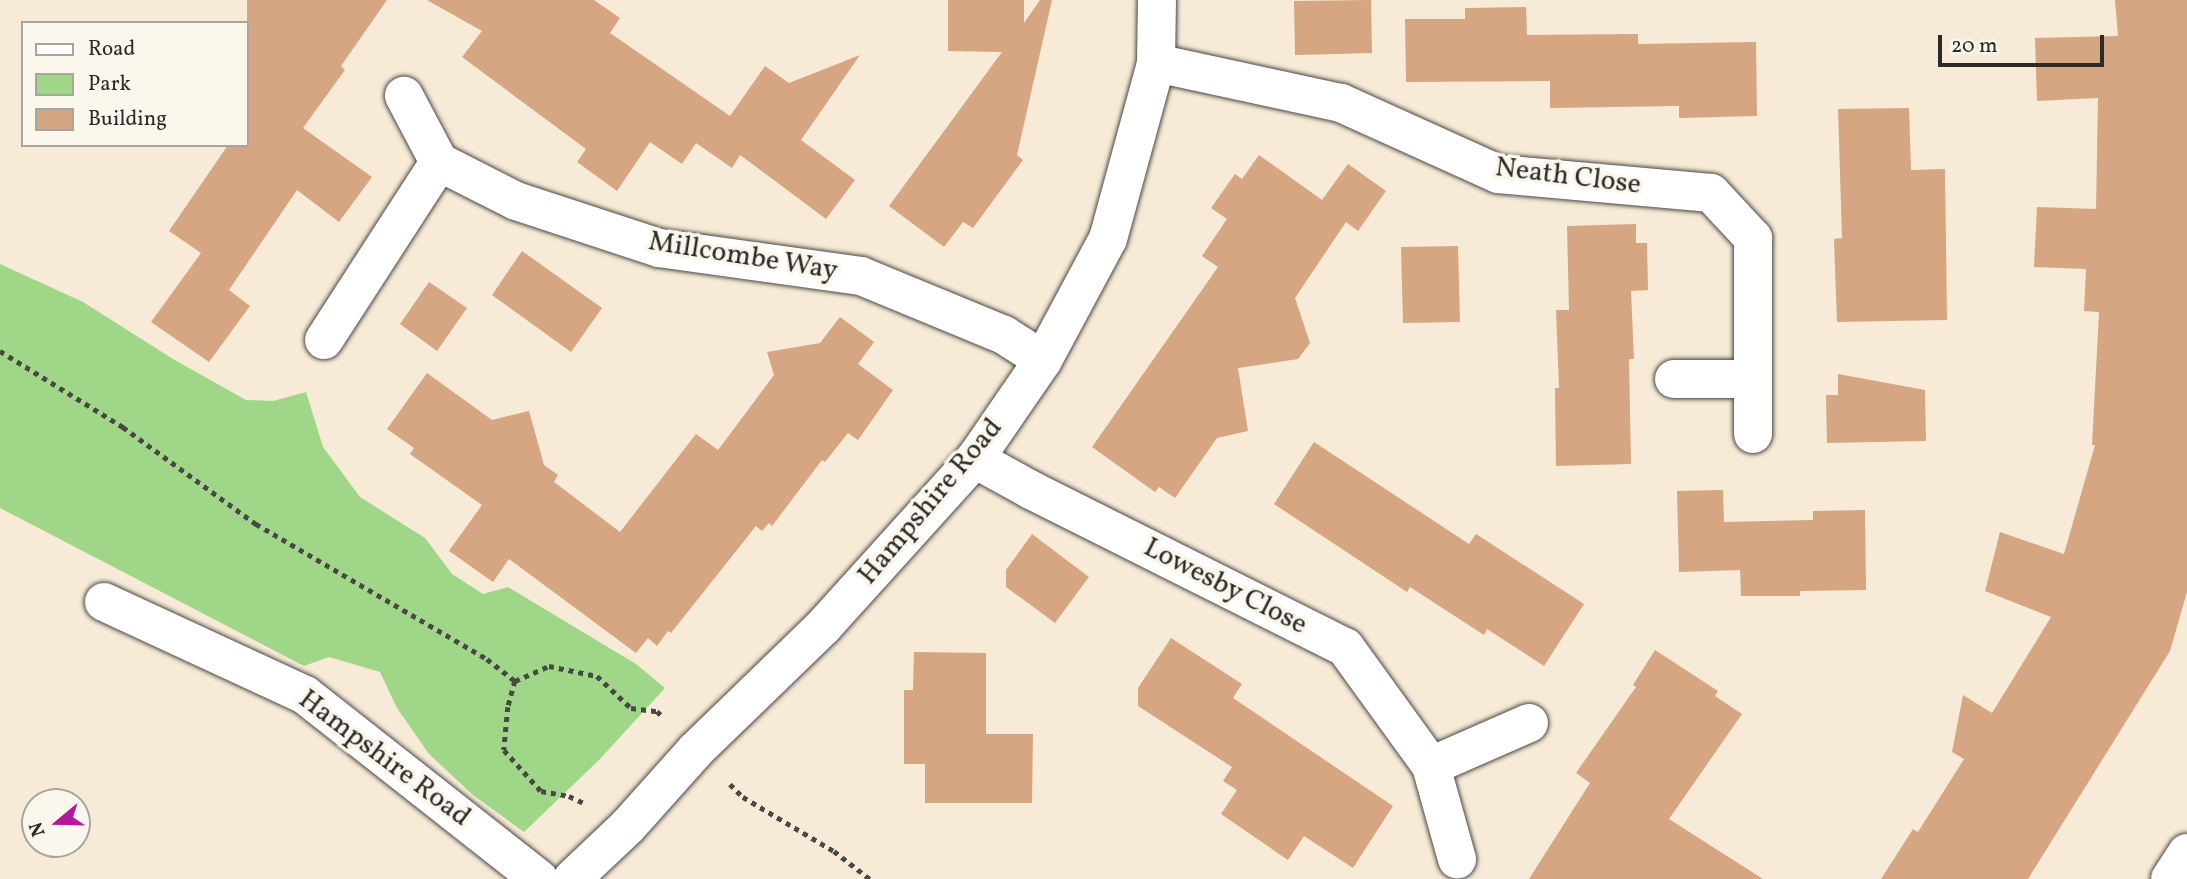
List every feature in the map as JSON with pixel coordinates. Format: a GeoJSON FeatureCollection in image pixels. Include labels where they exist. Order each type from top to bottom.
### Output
{"type":"FeatureCollection","features":[{"type":"Feature","properties":{"kind":"street","name":"Hampshire Road"},"geometry":{"type":"LineString","coordinates":[[572,879],[628,826],[696,750],[823,626],[975,458],[1043,360],[1108,239],[1156,63],[1157,0]]}},
{"type":"Feature","properties":{"kind":"street","name":"Neath Close"},"geometry":{"type":"LineString","coordinates":[[1156,63],[1341,103],[1498,174],[1711,193],[1753,238],[1753,434]]}},
{"type":"Feature","properties":{"kind":"street"},"geometry":{"type":"LineString","coordinates":[[324,340],[439,162],[404,96]]}},
{"type":"Feature","properties":{"kind":"street","name":"Millcombe Way"},"geometry":{"type":"LineString","coordinates":[[439,162],[516,201],[659,248],[861,276],[1004,335],[1043,360]]}},
{"type":"Feature","properties":{"kind":"street"},"geometry":{"type":"LineString","coordinates":[[1674,379],[1753,379]]}},
{"type":"Feature","properties":{"kind":"street","name":"Lowesby Close"},"geometry":{"type":"LineString","coordinates":[[975,458],[1031,490],[1345,647],[1431,766],[1457,859]]}},
{"type":"Feature","properties":{"kind":"street","name":"Hampshire Road"},"geometry":{"type":"LineString","coordinates":[[104,602],[305,695],[539,879]]}},
{"type":"Feature","properties":{"kind":"street"},"geometry":{"type":"LineString","coordinates":[[1431,766],[1529,723]]}},
{"type":"Feature","properties":{"kind":"street"},"geometry":{"type":"LineString","coordinates":[[2170,879],[2187,853]]}},
{"type":"Feature","properties":{"kind":"path"},"geometry":{"type":"LineString","coordinates":[[0,351],[123,427],[256,524],[487,659],[515,681]]}},
{"type":"Feature","properties":{"kind":"path"},"geometry":{"type":"LineString","coordinates":[[515,681],[549,666],[597,676],[631,708],[657,711]]}},
{"type":"Feature","properties":{"kind":"path"},"geometry":{"type":"LineString","coordinates":[[515,681],[508,707],[504,750],[541,791],[569,796],[628,826]]}},
{"type":"Feature","properties":{"kind":"path"},"geometry":{"type":"LineString","coordinates":[[696,750],[743,797],[834,851],[870,879]]}},
{"type":"Feature","properties":{"kind":"green space"},"geometry":{"type":"Polygon","coordinates":[[[0,264],[83,302],[173,359],[246,400],[273,401],[306,392],[323,447],[360,497],[425,538],[452,574],[483,594],[508,587],[636,664],[665,688],[599,760],[524,832],[473,795],[429,754],[397,708],[380,672],[329,657],[304,666],[0,508],[0,264]]]}},
{"type":"Feature","properties":{"kind":"building"},"geometry":{"type":"Polygon","coordinates":[[[247,0],[387,0],[341,66],[345,70],[303,128],[372,177],[339,222],[297,190],[229,290],[250,306],[209,362],[151,322],[201,253],[169,231],[227,147],[248,147],[247,0]]]}},
{"type":"Feature","properties":{"kind":"building"},"geometry":{"type":"Polygon","coordinates":[[[427,0],[594,0],[620,18],[610,33],[730,116],[765,66],[789,83],[860,55],[801,140],[855,180],[826,219],[740,155],[732,168],[696,143],[682,164],[650,142],[617,191],[577,162],[586,149],[462,57],[482,31],[427,0]]]}},
{"type":"Feature","properties":{"kind":"building"},"geometry":{"type":"Polygon","coordinates":[[[948,0],[1024,0],[1024,23],[1040,0],[1052,0],[1017,155],[1023,160],[973,228],[963,222],[944,247],[889,206],[1002,52],[948,51],[948,0]]]}},
{"type":"Feature","properties":{"kind":"building"},"geometry":{"type":"Polygon","coordinates":[[[1371,0],[1372,53],[1295,55],[1294,1],[1371,0]]]}},
{"type":"Feature","properties":{"kind":"building"},"geometry":{"type":"Polygon","coordinates":[[[2115,0],[2187,0],[2187,592],[2170,651],[2028,879],[1881,879],[1913,829],[1918,832],[1964,759],[1952,752],[1963,695],[1992,713],[2051,617],[1985,591],[2000,532],[2064,554],[2095,445],[2092,445],[2099,312],[2084,311],[2086,269],[2034,267],[2037,207],[2096,209],[2098,98],[2037,101],[2035,38],[2118,36],[2115,0]]]}},
{"type":"Feature","properties":{"kind":"building"},"geometry":{"type":"Polygon","coordinates":[[[1526,7],[1527,35],[1638,34],[1638,44],[1756,42],[1757,116],[1679,118],[1679,106],[1550,108],[1550,81],[1406,82],[1405,19],[1465,19],[1465,8],[1526,7]]]}},
{"type":"Feature","properties":{"kind":"building"},"geometry":{"type":"Polygon","coordinates":[[[1909,108],[1911,170],[1945,169],[1947,320],[1837,322],[1834,239],[1842,238],[1838,109],[1909,108]]]}},
{"type":"Feature","properties":{"kind":"building"},"geometry":{"type":"Polygon","coordinates":[[[1259,155],[1322,200],[1348,164],[1386,191],[1358,231],[1346,222],[1295,298],[1310,343],[1298,359],[1238,368],[1248,431],[1217,438],[1175,498],[1159,487],[1155,492],[1092,447],[1218,267],[1202,256],[1227,219],[1211,208],[1235,174],[1242,179],[1259,155]]]}},
{"type":"Feature","properties":{"kind":"building"},"geometry":{"type":"Polygon","coordinates":[[[1636,224],[1636,243],[1647,243],[1648,290],[1631,291],[1634,359],[1629,359],[1631,464],[1556,466],[1555,388],[1559,388],[1556,310],[1569,310],[1567,226],[1636,224]]]}},
{"type":"Feature","properties":{"kind":"building"},"geometry":{"type":"Polygon","coordinates":[[[1458,246],[1460,322],[1403,323],[1401,247],[1458,246]]]}},
{"type":"Feature","properties":{"kind":"building"},"geometry":{"type":"Polygon","coordinates":[[[522,251],[602,308],[571,352],[492,295],[522,251]]]}},
{"type":"Feature","properties":{"kind":"building"},"geometry":{"type":"Polygon","coordinates":[[[429,282],[467,308],[437,351],[400,324],[429,282]]]}},
{"type":"Feature","properties":{"kind":"building"},"geometry":{"type":"Polygon","coordinates":[[[840,317],[874,342],[858,364],[893,390],[858,440],[848,433],[825,462],[822,460],[772,526],[769,523],[762,531],[756,526],[671,633],[668,631],[657,646],[648,638],[636,653],[509,559],[493,582],[449,551],[482,505],[410,454],[414,448],[387,429],[427,373],[492,420],[529,411],[544,465],[558,475],[554,482],[620,532],[696,434],[718,450],[774,375],[767,352],[820,343],[840,317]]]}},
{"type":"Feature","properties":{"kind":"building"},"geometry":{"type":"Polygon","coordinates":[[[1838,374],[1925,390],[1926,441],[1827,443],[1826,395],[1838,395],[1838,374]]]}},
{"type":"Feature","properties":{"kind":"building"},"geometry":{"type":"Polygon","coordinates":[[[1314,442],[1469,544],[1476,534],[1584,604],[1544,666],[1487,629],[1484,635],[1410,587],[1407,592],[1274,504],[1314,442]]]}},
{"type":"Feature","properties":{"kind":"building"},"geometry":{"type":"Polygon","coordinates":[[[1723,490],[1724,522],[1813,520],[1813,511],[1865,510],[1866,590],[1800,591],[1800,596],[1741,596],[1740,570],[1679,572],[1677,491],[1723,490]]]}},
{"type":"Feature","properties":{"kind":"building"},"geometry":{"type":"Polygon","coordinates":[[[1032,534],[1089,577],[1055,623],[1006,587],[1006,570],[1032,534]]]}},
{"type":"Feature","properties":{"kind":"building"},"geometry":{"type":"Polygon","coordinates":[[[1171,638],[1242,684],[1233,698],[1393,806],[1353,868],[1304,836],[1288,860],[1221,814],[1237,790],[1223,781],[1232,767],[1138,706],[1138,688],[1171,638]]]}},
{"type":"Feature","properties":{"kind":"building"},"geometry":{"type":"Polygon","coordinates":[[[1655,650],[1718,691],[1715,696],[1742,714],[1669,819],[1763,879],[1529,879],[1590,783],[1576,773],[1636,687],[1633,685],[1655,650]]]}},
{"type":"Feature","properties":{"kind":"building"},"geometry":{"type":"Polygon","coordinates":[[[914,652],[986,653],[986,734],[1033,734],[1032,803],[925,803],[925,764],[904,764],[904,690],[913,690],[914,652]]]}}]}
